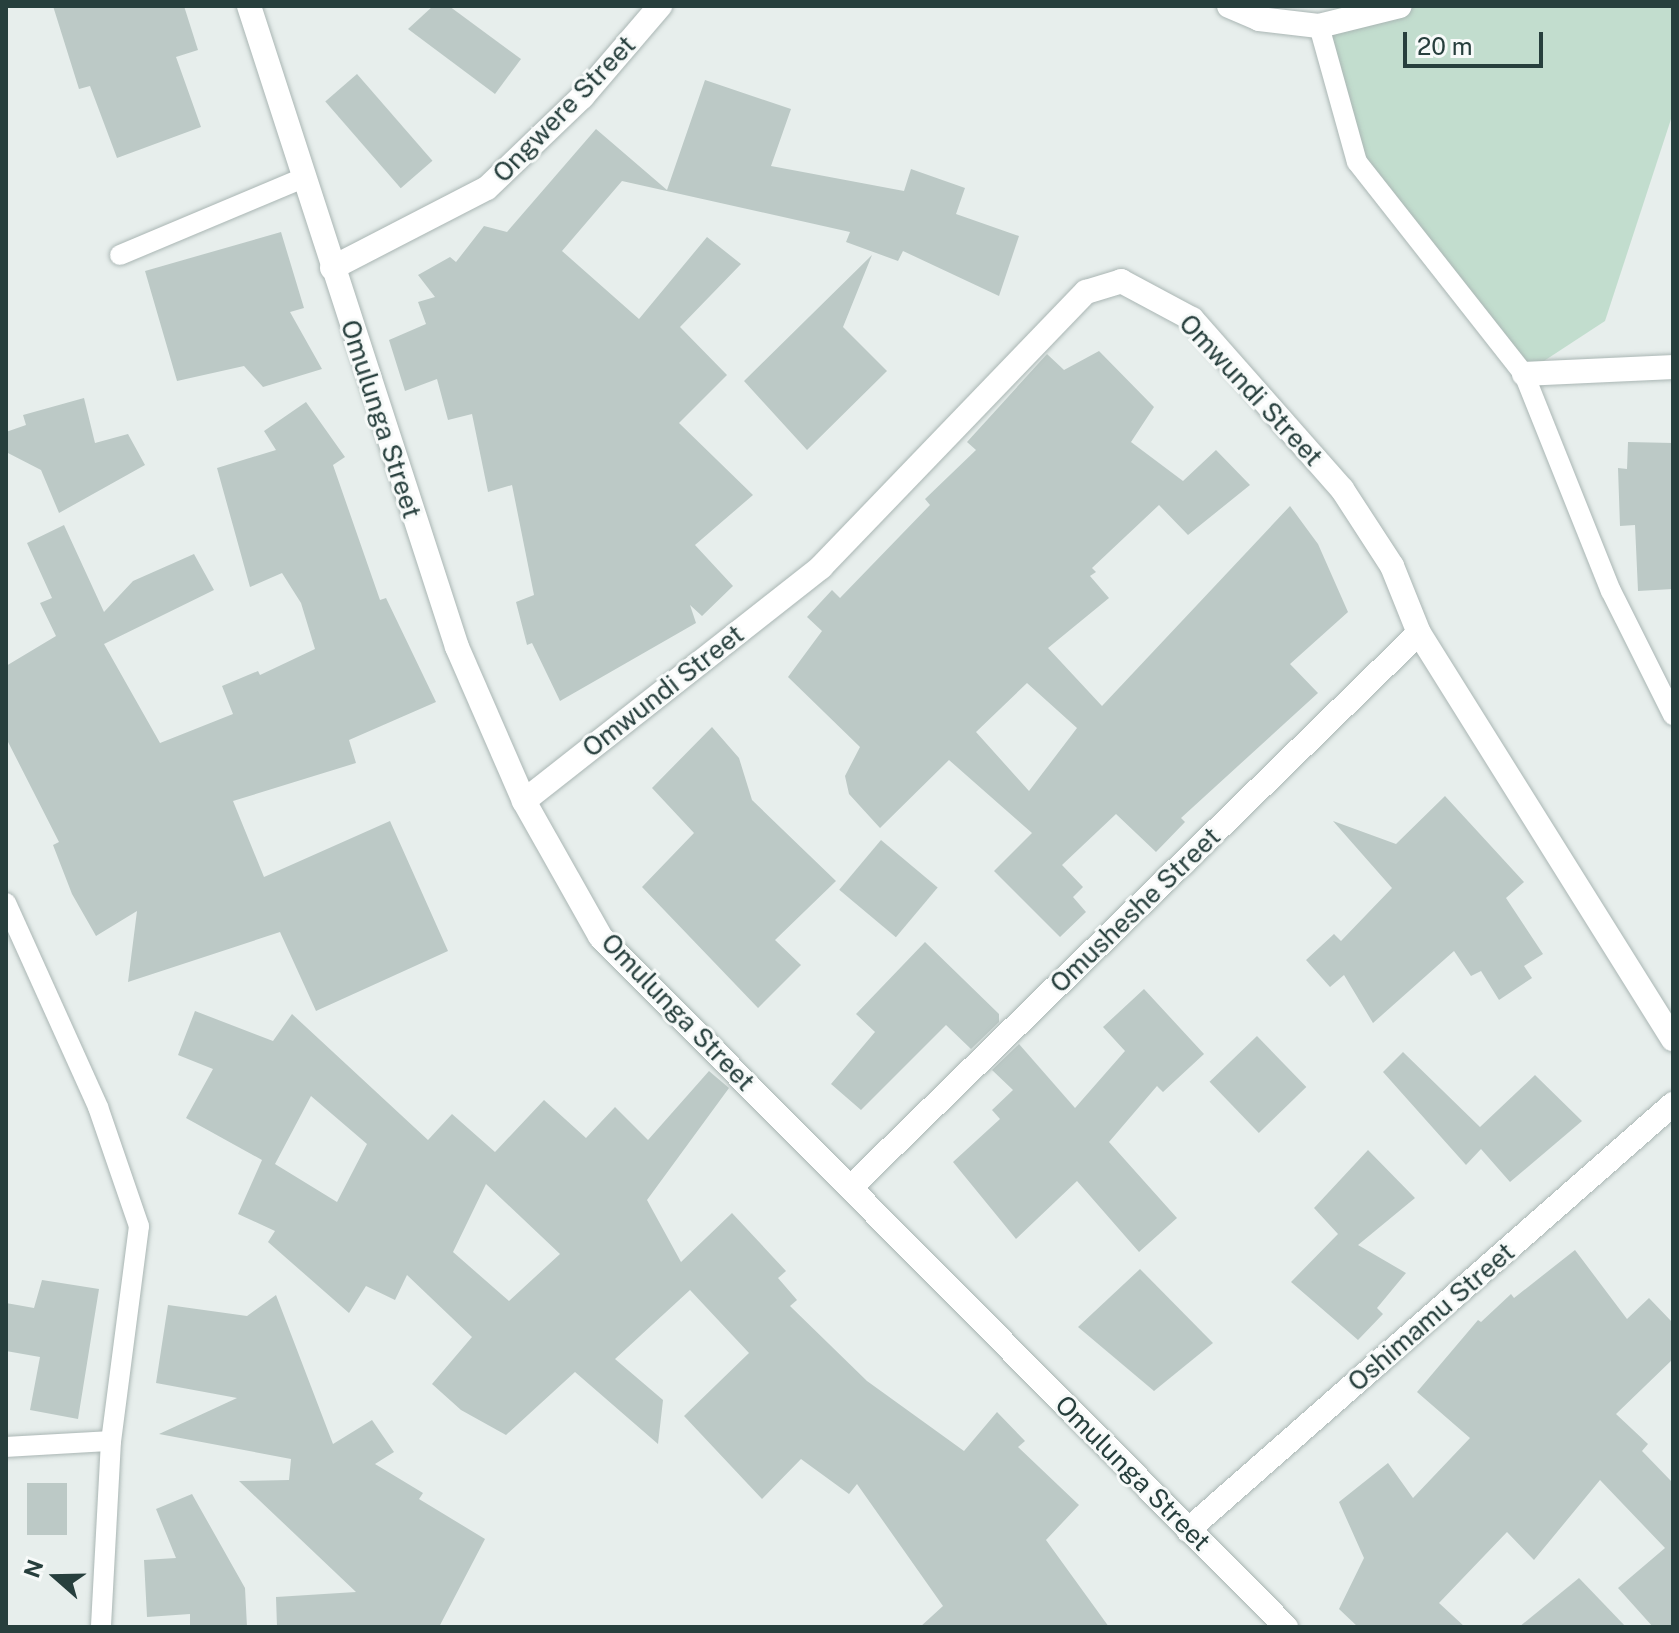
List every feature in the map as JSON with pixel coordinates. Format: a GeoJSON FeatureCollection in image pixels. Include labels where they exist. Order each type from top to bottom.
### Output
{"type":"FeatureCollection","features":[{"type":"Feature","properties":{"kind":"street","name":"Omulunga Street"},"geometry":{"type":"LineString","coordinates":[[249,6],[457,647],[524,801],[600,936],[1286,1627]]}},
{"type":"Feature","properties":{"kind":"street","name":"Ongwere Street"},"geometry":{"type":"LineString","coordinates":[[332,268],[487,188],[582,97],[660,6]]}},
{"type":"Feature","properties":{"kind":"street"},"geometry":{"type":"LineString","coordinates":[[1229,6],[1259,19],[1319,26],[1400,6]]}},
{"type":"Feature","properties":{"kind":"street","name":"Omwundi Street"},"geometry":{"type":"LineString","coordinates":[[524,801],[821,567],[1086,292],[1121,281],[1192,319],[1342,489],[1392,566],[1419,633],[1673,1039]]}},
{"type":"Feature","properties":{"kind":"street"},"geometry":{"type":"LineString","coordinates":[[1524,374],[1673,367]]}},
{"type":"Feature","properties":{"kind":"street","name":"Omusheshe Street"},"geometry":{"type":"LineString","coordinates":[[851,1187],[1419,633]]}},
{"type":"Feature","properties":{"kind":"street","name":"Oshimamu Street"},"geometry":{"type":"LineString","coordinates":[[1188,1530],[1673,1104]]}},
{"type":"Feature","properties":{"kind":"lane"},"geometry":{"type":"LineString","coordinates":[[1319,26],[1357,162],[1524,374],[1611,591],[1673,715]]}},
{"type":"Feature","properties":{"kind":"lane"},"geometry":{"type":"LineString","coordinates":[[120,255],[303,178]]}},
{"type":"Feature","properties":{"kind":"lane"},"geometry":{"type":"LineString","coordinates":[[6,903],[98,1107],[139,1226],[111,1441],[101,1627]]}},
{"type":"Feature","properties":{"kind":"lane"},"geometry":{"type":"LineString","coordinates":[[6,1447],[111,1441]]}},
{"type":"Feature","properties":{"kind":"green space"},"geometry":{"type":"Polygon","coordinates":[[[1400,6],[1673,6],[1673,113],[1605,321],[1524,374],[1357,162],[1319,26],[1400,6]]]}},
{"type":"Feature","properties":{"kind":"building"},"geometry":{"type":"Polygon","coordinates":[[[53,6],[184,6],[198,50],[176,57],[201,127],[117,158],[90,86],[79,89],[53,6]]]}},
{"type":"Feature","properties":{"kind":"building"},"geometry":{"type":"Polygon","coordinates":[[[433,6],[449,6],[521,59],[495,94],[408,29],[433,6]]]}},
{"type":"Feature","properties":{"kind":"building"},"geometry":{"type":"Polygon","coordinates":[[[357,74],[432,161],[401,188],[325,102],[357,74]]]}},
{"type":"Feature","properties":{"kind":"building"},"geometry":{"type":"Polygon","coordinates":[[[705,80],[791,109],[771,166],[904,191],[911,169],[965,188],[956,214],[1019,236],[999,296],[903,251],[898,261],[846,242],[850,232],[622,181],[562,251],[639,319],[707,237],[741,264],[680,327],[727,375],[679,423],[753,495],[695,545],[733,586],[702,616],[690,605],[696,623],[560,701],[532,643],[527,645],[516,602],[534,595],[512,485],[488,492],[472,414],[448,420],[437,379],[405,391],[389,340],[426,324],[418,302],[435,297],[418,275],[450,257],[456,262],[484,226],[507,232],[596,129],[667,190],[705,80]]]}},
{"type":"Feature","properties":{"kind":"building"},"geometry":{"type":"Polygon","coordinates":[[[281,232],[304,308],[290,312],[322,369],[263,387],[244,366],[177,381],[145,271],[281,232]]]}},
{"type":"Feature","properties":{"kind":"building"},"geometry":{"type":"Polygon","coordinates":[[[872,255],[843,327],[887,371],[807,450],[744,381],[872,255]]]}},
{"type":"Feature","properties":{"kind":"building"},"geometry":{"type":"Polygon","coordinates":[[[1099,351],[1154,407],[1131,442],[1183,481],[1216,450],[1250,485],[1188,535],[1159,505],[1092,568],[1096,572],[1090,576],[1109,598],[1048,648],[1102,706],[1290,506],[1318,544],[1348,612],[1290,664],[1318,693],[1181,818],[1185,822],[1156,852],[1116,814],[1062,865],[1083,887],[1073,897],[1086,912],[1060,937],[994,871],[1032,833],[949,760],[880,828],[849,794],[845,776],[860,747],[788,677],[822,631],[807,617],[832,590],[840,598],[930,505],[925,499],[976,450],[967,442],[1047,354],[1064,370],[1099,351]],[[1027,683],[976,732],[1029,791],[1077,728],[1027,683]]]}},
{"type":"Feature","properties":{"kind":"building"},"geometry":{"type":"Polygon","coordinates":[[[84,398],[95,443],[128,434],[145,465],[59,513],[41,470],[6,452],[6,432],[26,425],[23,415],[84,398]]]}},
{"type":"Feature","properties":{"kind":"building"},"geometry":{"type":"Polygon","coordinates":[[[306,402],[345,457],[333,465],[380,600],[386,598],[436,702],[349,740],[356,763],[233,801],[264,877],[390,821],[448,951],[316,1011],[280,932],[128,982],[137,911],[96,936],[72,894],[53,845],[59,842],[6,738],[6,666],[56,636],[40,603],[52,598],[27,543],[64,525],[104,612],[133,581],[194,554],[214,590],[104,644],[160,743],[233,714],[222,686],[258,671],[260,675],[315,649],[301,603],[282,573],[250,587],[217,468],[276,450],[264,431],[306,402]]]}},
{"type":"Feature","properties":{"kind":"building"},"geometry":{"type":"Polygon","coordinates":[[[1628,442],[1673,443],[1673,589],[1638,591],[1635,525],[1620,526],[1618,468],[1627,469],[1628,442]]]}},
{"type":"Feature","properties":{"kind":"building"},"geometry":{"type":"Polygon","coordinates":[[[712,727],[739,758],[752,800],[836,881],[775,940],[801,965],[758,1008],[642,887],[694,833],[652,788],[712,727]]]}},
{"type":"Feature","properties":{"kind":"building"},"geometry":{"type":"Polygon","coordinates":[[[1445,796],[1524,882],[1506,898],[1543,954],[1524,966],[1532,978],[1499,1000],[1481,971],[1471,976],[1454,951],[1373,1023],[1344,975],[1330,987],[1306,960],[1334,934],[1341,941],[1392,888],[1333,821],[1396,844],[1445,796]]]}},
{"type":"Feature","properties":{"kind":"building"},"geometry":{"type":"Polygon","coordinates":[[[881,840],[938,888],[896,937],[839,890],[881,840]]]}},
{"type":"Feature","properties":{"kind":"building"},"geometry":{"type":"Polygon","coordinates":[[[925,942],[999,1014],[999,1022],[971,1049],[946,1025],[861,1110],[831,1084],[875,1032],[856,1014],[925,942]]]}},
{"type":"Feature","properties":{"kind":"building"},"geometry":{"type":"Polygon","coordinates":[[[1144,989],[1204,1054],[1163,1092],[1157,1086],[1109,1142],[1177,1218],[1139,1252],[1077,1181],[1016,1239],[953,1162],[1000,1119],[992,1110],[1013,1090],[992,1070],[1019,1044],[1075,1108],[1125,1051],[1103,1027],[1144,989]]]}},
{"type":"Feature","properties":{"kind":"building"},"geometry":{"type":"Polygon","coordinates":[[[195,1011],[273,1041],[292,1014],[428,1140],[452,1114],[495,1152],[544,1100],[586,1138],[615,1107],[648,1140],[709,1071],[729,1088],[647,1200],[681,1262],[732,1213],[786,1271],[778,1278],[797,1300],[790,1306],[867,1381],[964,1451],[997,1412],[1025,1441],[1018,1447],[1079,1505],[1046,1540],[1109,1627],[920,1627],[943,1606],[857,1484],[849,1494],[801,1459],[762,1499],[684,1416],[749,1353],[690,1290],[615,1359],[663,1400],[658,1444],[575,1372],[506,1435],[461,1410],[432,1384],[472,1337],[407,1275],[395,1300],[366,1286],[349,1313],[268,1242],[275,1231],[238,1214],[262,1160],[186,1118],[213,1069],[178,1055],[195,1011]],[[311,1096],[275,1164],[337,1202],[367,1144],[311,1096]],[[486,1184],[453,1252],[509,1301],[560,1254],[486,1184]]]}},
{"type":"Feature","properties":{"kind":"building"},"geometry":{"type":"Polygon","coordinates":[[[1257,1036],[1306,1087],[1259,1133],[1210,1082],[1257,1036]]]}},
{"type":"Feature","properties":{"kind":"building"},"geometry":{"type":"Polygon","coordinates":[[[1403,1052],[1480,1127],[1535,1075],[1582,1121],[1510,1182],[1481,1149],[1466,1165],[1383,1072],[1403,1052]]]}},
{"type":"Feature","properties":{"kind":"building"},"geometry":{"type":"Polygon","coordinates":[[[1368,1150],[1415,1198],[1358,1245],[1406,1273],[1377,1308],[1383,1314],[1358,1340],[1291,1282],[1338,1234],[1314,1208],[1368,1150]]]}},
{"type":"Feature","properties":{"kind":"building"},"geometry":{"type":"Polygon","coordinates":[[[1575,1250],[1627,1319],[1649,1298],[1673,1323],[1673,1359],[1616,1414],[1648,1444],[1642,1451],[1673,1483],[1673,1627],[1653,1627],[1618,1588],[1665,1548],[1600,1480],[1534,1560],[1507,1532],[1439,1603],[1465,1627],[1358,1627],[1339,1609],[1364,1558],[1339,1502],[1388,1463],[1413,1498],[1470,1438],[1417,1392],[1478,1320],[1481,1322],[1511,1294],[1514,1298],[1575,1250]]]}},
{"type":"Feature","properties":{"kind":"building"},"geometry":{"type":"Polygon","coordinates":[[[1140,1269],[1213,1343],[1154,1391],[1078,1327],[1140,1269]]]}},
{"type":"Feature","properties":{"kind":"building"},"geometry":{"type":"Polygon","coordinates":[[[42,1280],[99,1289],[78,1419],[30,1410],[40,1357],[6,1351],[6,1303],[34,1308],[42,1280]]]}},
{"type":"Feature","properties":{"kind":"building"},"geometry":{"type":"Polygon","coordinates":[[[276,1295],[333,1444],[372,1420],[394,1452],[375,1464],[423,1493],[419,1499],[485,1539],[439,1627],[277,1627],[276,1597],[356,1592],[239,1481],[289,1480],[291,1459],[159,1434],[237,1398],[156,1383],[168,1305],[247,1316],[276,1295]]]}},
{"type":"Feature","properties":{"kind":"building"},"geometry":{"type":"Polygon","coordinates":[[[27,1483],[67,1483],[67,1535],[27,1535],[27,1483]]]}},
{"type":"Feature","properties":{"kind":"building"},"geometry":{"type":"Polygon","coordinates":[[[192,1494],[245,1588],[247,1627],[190,1627],[190,1614],[147,1617],[144,1560],[176,1558],[156,1509],[192,1494]]]}},
{"type":"Feature","properties":{"kind":"building"},"geometry":{"type":"Polygon","coordinates":[[[1579,1578],[1626,1627],[1519,1627],[1579,1578]]]}}]}
